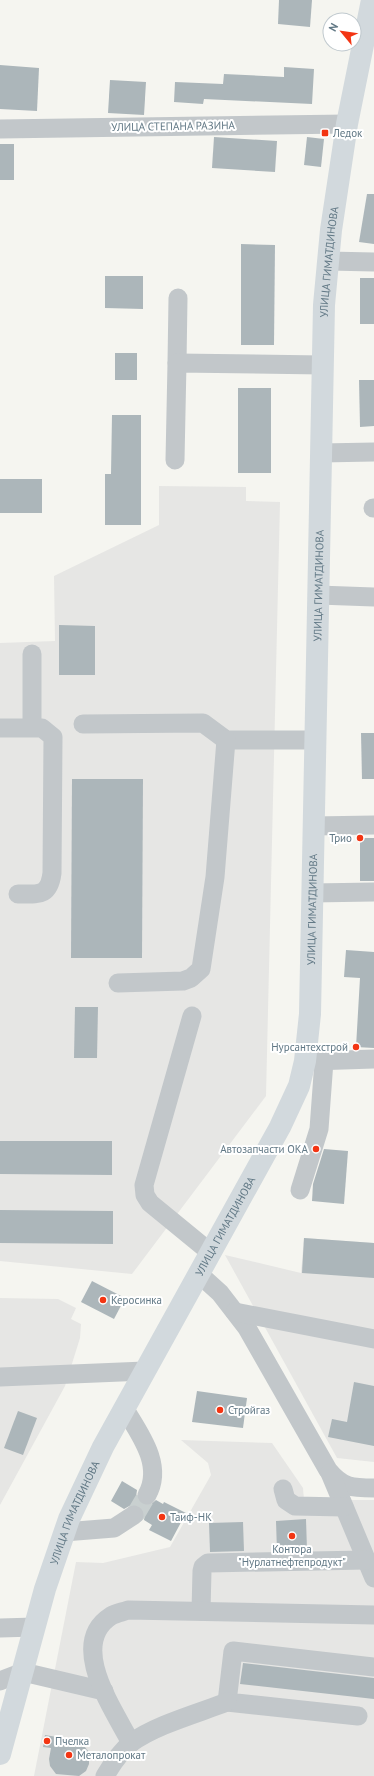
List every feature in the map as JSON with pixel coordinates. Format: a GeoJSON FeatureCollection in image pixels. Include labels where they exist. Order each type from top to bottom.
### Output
{"type":"FeatureCollection","features":[{"type":"Feature","properties":{"kind":"main road","name":"УЛИЦА ГИМАТДИНОВА"},"geometry":{"type":"LineString","coordinates":[[0,1754],[35,1627],[64,1532],[103,1447],[211,1253],[315,1061],[310,1014],[324,304],[331,230],[347,124],[372,0]]}},
{"type":"Feature","properties":{"kind":"street","name":"УЛИЦА СТЕПАНА РАЗИНА"},"geometry":{"type":"LineString","coordinates":[[0,129],[347,124]]}},
{"type":"Feature","properties":{"kind":"street"},"geometry":{"type":"LineString","coordinates":[[328,261],[374,262]]}},
{"type":"Feature","properties":{"kind":"street"},"geometry":{"type":"LineString","coordinates":[[175,460],[178,298]]}},
{"type":"Feature","properties":{"kind":"street"},"geometry":{"type":"LineString","coordinates":[[177,363],[323,365]]}},
{"type":"Feature","properties":{"kind":"street"},"geometry":{"type":"LineString","coordinates":[[321,452],[374,452]]}},
{"type":"Feature","properties":{"kind":"street"},"geometry":{"type":"LineString","coordinates":[[318,595],[374,597]]}},
{"type":"Feature","properties":{"kind":"street"},"geometry":{"type":"LineString","coordinates":[[32,654],[32,727]]}},
{"type":"Feature","properties":{"kind":"street"},"geometry":{"type":"LineString","coordinates":[[82,724],[203,722],[226,740],[316,740]]}},
{"type":"Feature","properties":{"kind":"street"},"geometry":{"type":"LineString","coordinates":[[0,728],[42,728],[53,737],[52,873],[50,885],[45,891],[39,894],[18,894]]}},
{"type":"Feature","properties":{"kind":"street"},"geometry":{"type":"LineString","coordinates":[[118,983],[182,981],[191,978],[201,968],[215,877],[226,740]]}},
{"type":"Feature","properties":{"kind":"street"},"geometry":{"type":"LineString","coordinates":[[313,826],[374,825]]}},
{"type":"Feature","properties":{"kind":"street"},"geometry":{"type":"LineString","coordinates":[[312,893],[374,892]]}},
{"type":"Feature","properties":{"kind":"street"},"geometry":{"type":"LineString","coordinates":[[192,1016],[144,1185],[145,1195],[150,1203],[211,1253]]}},
{"type":"Feature","properties":{"kind":"street"},"geometry":{"type":"LineString","coordinates":[[300,1190],[319,1129],[315,1061],[374,1059]]}},
{"type":"Feature","properties":{"kind":"street"},"geometry":{"type":"LineString","coordinates":[[199,1274],[220,1293],[247,1328],[328,1470],[374,1577]]}},
{"type":"Feature","properties":{"kind":"street"},"geometry":{"type":"LineString","coordinates":[[235,1312],[374,1339]]}},
{"type":"Feature","properties":{"kind":"street"},"geometry":{"type":"LineString","coordinates":[[0,1377],[145,1371]]}},
{"type":"Feature","properties":{"kind":"street"},"geometry":{"type":"LineString","coordinates":[[124,1408],[140,1435],[152,1460],[151,1488],[147,1495]]}},
{"type":"Feature","properties":{"kind":"street"},"geometry":{"type":"LineString","coordinates":[[328,1470],[336,1480],[347,1486],[374,1488]]}},
{"type":"Feature","properties":{"kind":"street"},"geometry":{"type":"LineString","coordinates":[[283,1489],[286,1500],[295,1506],[344,1507]]}},
{"type":"Feature","properties":{"kind":"street"},"geometry":{"type":"LineString","coordinates":[[64,1532],[114,1528],[134,1515]]}},
{"type":"Feature","properties":{"kind":"street"},"geometry":{"type":"LineString","coordinates":[[201,1611],[202,1571],[203,1567],[208,1564],[366,1560]]}},
{"type":"Feature","properties":{"kind":"street"},"geometry":{"type":"LineString","coordinates":[[131,1743],[104,1691],[93,1664],[92,1640],[101,1624],[112,1615],[128,1610],[374,1615]]}},
{"type":"Feature","properties":{"kind":"street"},"geometry":{"type":"LineString","coordinates":[[0,1628],[35,1627]]}},
{"type":"Feature","properties":{"kind":"street"},"geometry":{"type":"LineString","coordinates":[[227,1702],[233,1651],[374,1667]]}},
{"type":"Feature","properties":{"kind":"street"},"geometry":{"type":"LineString","coordinates":[[0,1682],[23,1672],[104,1691]]}},
{"type":"Feature","properties":{"kind":"street"},"geometry":{"type":"LineString","coordinates":[[105,1776],[113,1761],[131,1743],[154,1730],[227,1702],[358,1716]]}},
{"type":"Feature","properties":{"kind":"shaded area"},"geometry":{"type":"Polygon","coordinates":[[[159,486],[246,487],[246,501],[280,502],[266,1096],[132,1274],[0,1261],[0,643],[55,641],[54,576],[159,525],[159,486]]]}},
{"type":"Feature","properties":{"kind":"shaded area"},"geometry":{"type":"Polygon","coordinates":[[[304,1238],[374,1243],[374,1462],[337,1458],[225,1255],[301,1273],[304,1238]]]}},
{"type":"Feature","properties":{"kind":"shaded area"},"geometry":{"type":"Polygon","coordinates":[[[0,1298],[58,1299],[76,1308],[71,1319],[81,1324],[80,1338],[65,1386],[0,1505],[0,1298]]]}},
{"type":"Feature","properties":{"kind":"shaded area"},"geometry":{"type":"Polygon","coordinates":[[[181,1440],[272,1443],[303,1488],[304,1500],[374,1500],[374,1776],[34,1776],[76,1562],[103,1563],[170,1547],[211,1475],[208,1463],[181,1440]]]}},
{"type":"Feature","properties":{"kind":"building"},"geometry":{"type":"Polygon","coordinates":[[[279,0],[312,0],[310,27],[278,24],[279,0]]]}},
{"type":"Feature","properties":{"kind":"building"},"geometry":{"type":"Polygon","coordinates":[[[0,65],[39,68],[37,111],[0,109],[0,65]]]}},
{"type":"Feature","properties":{"kind":"building"},"geometry":{"type":"Polygon","coordinates":[[[284,67],[314,69],[312,104],[204,99],[203,104],[174,102],[175,82],[223,84],[224,74],[284,77],[284,67]]]}},
{"type":"Feature","properties":{"kind":"building"},"geometry":{"type":"Polygon","coordinates":[[[110,80],[146,82],[144,115],[108,113],[110,80]]]}},
{"type":"Feature","properties":{"kind":"building"},"geometry":{"type":"Polygon","coordinates":[[[214,137],[277,141],[275,172],[212,168],[214,137]]]}},
{"type":"Feature","properties":{"kind":"building"},"geometry":{"type":"Polygon","coordinates":[[[307,137],[324,139],[321,167],[304,165],[307,137]]]}},
{"type":"Feature","properties":{"kind":"building"},"geometry":{"type":"Polygon","coordinates":[[[0,144],[14,144],[14,180],[0,180],[0,144]]]}},
{"type":"Feature","properties":{"kind":"building"},"geometry":{"type":"Polygon","coordinates":[[[367,194],[374,194],[374,244],[359,242],[367,194]]]}},
{"type":"Feature","properties":{"kind":"building"},"geometry":{"type":"Polygon","coordinates":[[[241,244],[275,245],[274,345],[241,345],[241,244]]]}},
{"type":"Feature","properties":{"kind":"building"},"geometry":{"type":"Polygon","coordinates":[[[105,276],[143,276],[143,309],[105,308],[105,276]]]}},
{"type":"Feature","properties":{"kind":"building"},"geometry":{"type":"Polygon","coordinates":[[[360,278],[374,278],[374,324],[360,324],[360,278]]]}},
{"type":"Feature","properties":{"kind":"building"},"geometry":{"type":"Polygon","coordinates":[[[115,353],[137,353],[137,380],[115,380],[115,353]]]}},
{"type":"Feature","properties":{"kind":"building"},"geometry":{"type":"Polygon","coordinates":[[[359,380],[374,380],[374,426],[360,427],[359,380]]]}},
{"type":"Feature","properties":{"kind":"building"},"geometry":{"type":"Polygon","coordinates":[[[238,388],[271,388],[271,473],[238,473],[238,388]]]}},
{"type":"Feature","properties":{"kind":"building"},"geometry":{"type":"Polygon","coordinates":[[[112,415],[141,415],[141,525],[105,525],[105,474],[111,474],[112,415]]]}},
{"type":"Feature","properties":{"kind":"building"},"geometry":{"type":"Polygon","coordinates":[[[0,479],[42,479],[42,513],[0,513],[0,479]]]}},
{"type":"Feature","properties":{"kind":"building"},"geometry":{"type":"Polygon","coordinates":[[[59,625],[95,626],[95,675],[59,675],[59,625]]]}},
{"type":"Feature","properties":{"kind":"building"},"geometry":{"type":"Polygon","coordinates":[[[361,733],[374,733],[374,779],[362,779],[361,733]]]}},
{"type":"Feature","properties":{"kind":"building"},"geometry":{"type":"Polygon","coordinates":[[[72,779],[143,779],[142,958],[71,958],[72,779]]]}},
{"type":"Feature","properties":{"kind":"building"},"geometry":{"type":"Polygon","coordinates":[[[360,838],[374,838],[374,881],[360,881],[360,838]]]}},
{"type":"Feature","properties":{"kind":"building"},"geometry":{"type":"Polygon","coordinates":[[[346,950],[374,952],[374,1048],[356,1047],[360,978],[344,977],[346,950]]]}},
{"type":"Feature","properties":{"kind":"building"},"geometry":{"type":"Polygon","coordinates":[[[75,1007],[98,1007],[97,1058],[74,1058],[75,1007]]]}},
{"type":"Feature","properties":{"kind":"building"},"geometry":{"type":"Polygon","coordinates":[[[0,1141],[112,1141],[112,1175],[0,1174],[0,1141]]]}},
{"type":"Feature","properties":{"kind":"building"},"geometry":{"type":"Polygon","coordinates":[[[324,1149],[348,1151],[344,1204],[312,1201],[313,1184],[324,1149]]]}},
{"type":"Feature","properties":{"kind":"building"},"geometry":{"type":"Polygon","coordinates":[[[0,1210],[113,1211],[113,1244],[0,1243],[0,1210]]]}},
{"type":"Feature","properties":{"kind":"building"},"geometry":{"type":"Polygon","coordinates":[[[304,1238],[374,1243],[374,1278],[302,1273],[304,1238]]]}},
{"type":"Feature","properties":{"kind":"building","name":"Керосинка"},"geometry":{"type":"Polygon","coordinates":[[[92,1281],[125,1298],[114,1319],[81,1302],[92,1281]]]}},
{"type":"Feature","properties":{"kind":"building"},"geometry":{"type":"Polygon","coordinates":[[[354,1382],[374,1386],[374,1446],[328,1437],[332,1419],[347,1422],[354,1382]]]}},
{"type":"Feature","properties":{"kind":"building","name":"Стройгаз"},"geometry":{"type":"Polygon","coordinates":[[[197,1391],[247,1398],[243,1428],[192,1422],[197,1391]]]}},
{"type":"Feature","properties":{"kind":"building"},"geometry":{"type":"Polygon","coordinates":[[[18,1411],[37,1418],[23,1455],[4,1448],[18,1411]]]}},
{"type":"Feature","properties":{"kind":"building"},"geometry":{"type":"Polygon","coordinates":[[[122,1481],[137,1490],[136,1497],[143,1505],[149,1506],[156,1500],[163,1504],[164,1502],[186,1513],[171,1541],[149,1530],[152,1525],[144,1520],[145,1514],[139,1505],[133,1504],[124,1509],[111,1501],[122,1481]]]}},
{"type":"Feature","properties":{"kind":"building","name":"Контора \"Нурлатнефтепродукт\""},"geometry":{"type":"Polygon","coordinates":[[[306,1519],[307,1550],[277,1551],[276,1521],[306,1519]]]}},
{"type":"Feature","properties":{"kind":"building"},"geometry":{"type":"Polygon","coordinates":[[[243,1522],[244,1551],[210,1552],[209,1523],[243,1522]]]}},
{"type":"Feature","properties":{"kind":"building"},"geometry":{"type":"Polygon","coordinates":[[[243,1663],[374,1678],[374,1699],[240,1684],[243,1663]]]}},
{"type":"Feature","properties":{"kind":"building","name":"Металопрокат"},"geometry":{"type":"Polygon","coordinates":[[[45,1735],[80,1741],[89,1752],[89,1764],[86,1771],[79,1776],[56,1774],[50,1766],[49,1759],[51,1748],[43,1747],[45,1735]]]}},
{"type":"Feature","properties":{"kind":"tunnel"},"geometry":{"type":"LineString","coordinates":[[134,1515],[147,1495]]}},
{"type":"Feature","properties":{"kind":"place","name":"Ледок"},"geometry":{"type":"Point","coordinates":[325,133]}},
{"type":"Feature","properties":{"kind":"place","name":"Трио"},"geometry":{"type":"Point","coordinates":[360,838]}},
{"type":"Feature","properties":{"kind":"place","name":"Нурсантехстрой"},"geometry":{"type":"Point","coordinates":[356,1047]}},
{"type":"Feature","properties":{"kind":"place","name":"Автозапчасти ОКА"},"geometry":{"type":"Point","coordinates":[316,1149]}},
{"type":"Feature","properties":{"kind":"place","name":"Керосинка"},"geometry":{"type":"Point","coordinates":[103,1300]}},
{"type":"Feature","properties":{"kind":"place","name":"Стройгаз"},"geometry":{"type":"Point","coordinates":[220,1410]}},
{"type":"Feature","properties":{"kind":"place","name":"Таиф-НК"},"geometry":{"type":"Point","coordinates":[162,1517]}},
{"type":"Feature","properties":{"kind":"place","name":"Контора \"Нурлатнефтепродукт\""},"geometry":{"type":"Point","coordinates":[292,1536]}},
{"type":"Feature","properties":{"kind":"place","name":"Пчелка"},"geometry":{"type":"Point","coordinates":[47,1741]}},
{"type":"Feature","properties":{"kind":"place","name":"Металопрокат"},"geometry":{"type":"Point","coordinates":[69,1755]}}]}
